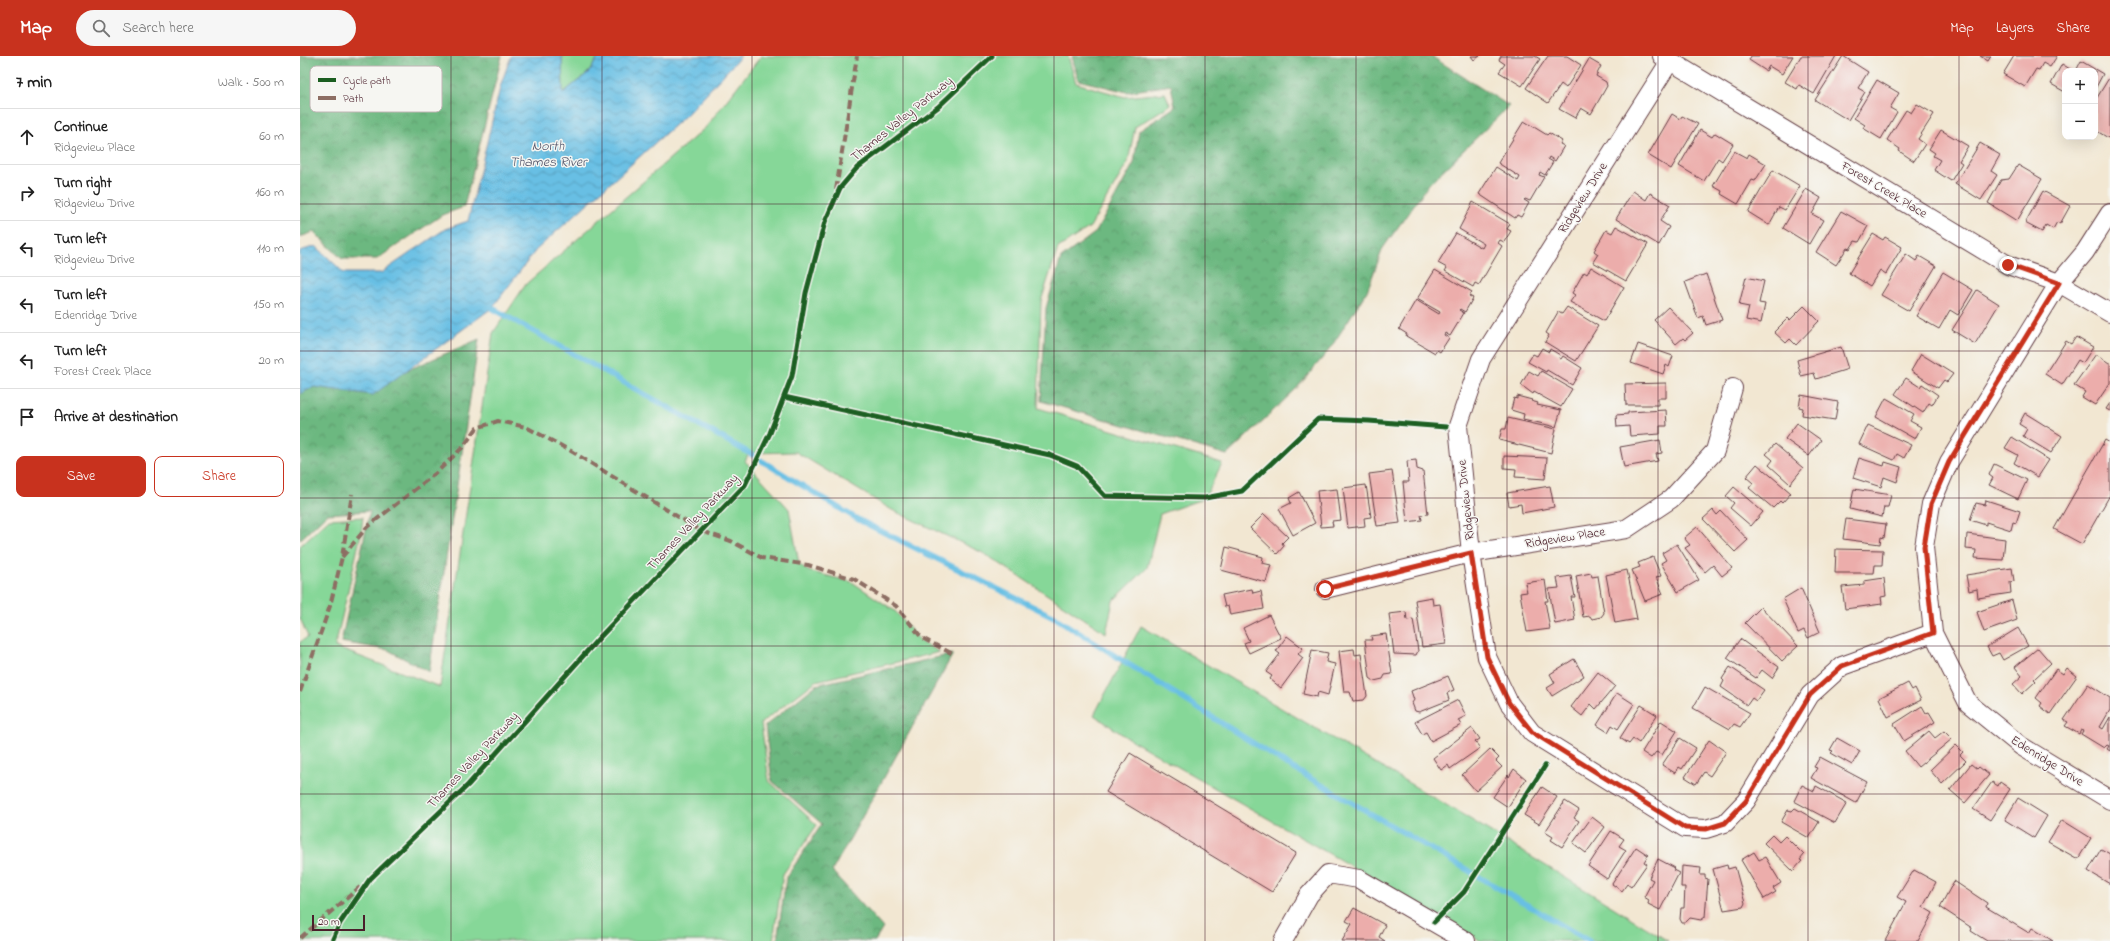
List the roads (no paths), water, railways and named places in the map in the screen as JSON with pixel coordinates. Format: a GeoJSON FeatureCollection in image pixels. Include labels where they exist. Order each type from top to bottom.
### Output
{"type":"FeatureCollection","features":[{"type":"Feature","properties":{"kind":"street","name":"Forest Creek Place"},"geometry":{"type":"LineString","coordinates":[[1666,58],[2008,265],[2059,283],[2110,313]]}},
{"type":"Feature","properties":{"kind":"street","name":"Ridgeview Drive"},"geometry":{"type":"LineString","coordinates":[[1666,58],[1481,359],[1458,426],[1471,553],[1487,657],[1509,703],[1532,732],[1685,828],[1706,829],[1725,823],[1746,801],[1810,695],[1842,666],[1933,633]]}},
{"type":"Feature","properties":{"kind":"street","name":"Edenridge Drive"},"geometry":{"type":"LineString","coordinates":[[2110,213],[2085,252],[2059,283],[1949,462],[1931,504],[1924,547],[1933,633],[1968,703],[2021,746],[2110,800]]}},
{"type":"Feature","properties":{"kind":"street","name":"Ridgeview Place"},"geometry":{"type":"LineString","coordinates":[[1325,589],[1471,553],[1626,528],[1671,499],[1715,451],[1733,388]]}},
{"type":"Feature","properties":{"kind":"street"},"geometry":{"type":"LineString","coordinates":[[1283,941],[1309,895],[1328,874],[1359,879],[1466,941]]}},
{"type":"Feature","properties":{"kind":"water","name":"North Thames River"},"geometry":{"type":"Polygon","coordinates":[[[511,56],[562,56],[563,93],[589,72],[599,56],[741,56],[687,114],[536,250],[492,308],[373,395],[314,387],[300,394],[300,251],[316,246],[344,273],[381,273],[445,229],[468,221],[501,84],[511,56]]]}},
{"type":"Feature","properties":{"kind":"waterway"},"geometry":{"type":"LineString","coordinates":[[492,308],[749,453],[857,519],[1054,617],[1291,767],[1589,941]]}}]}
